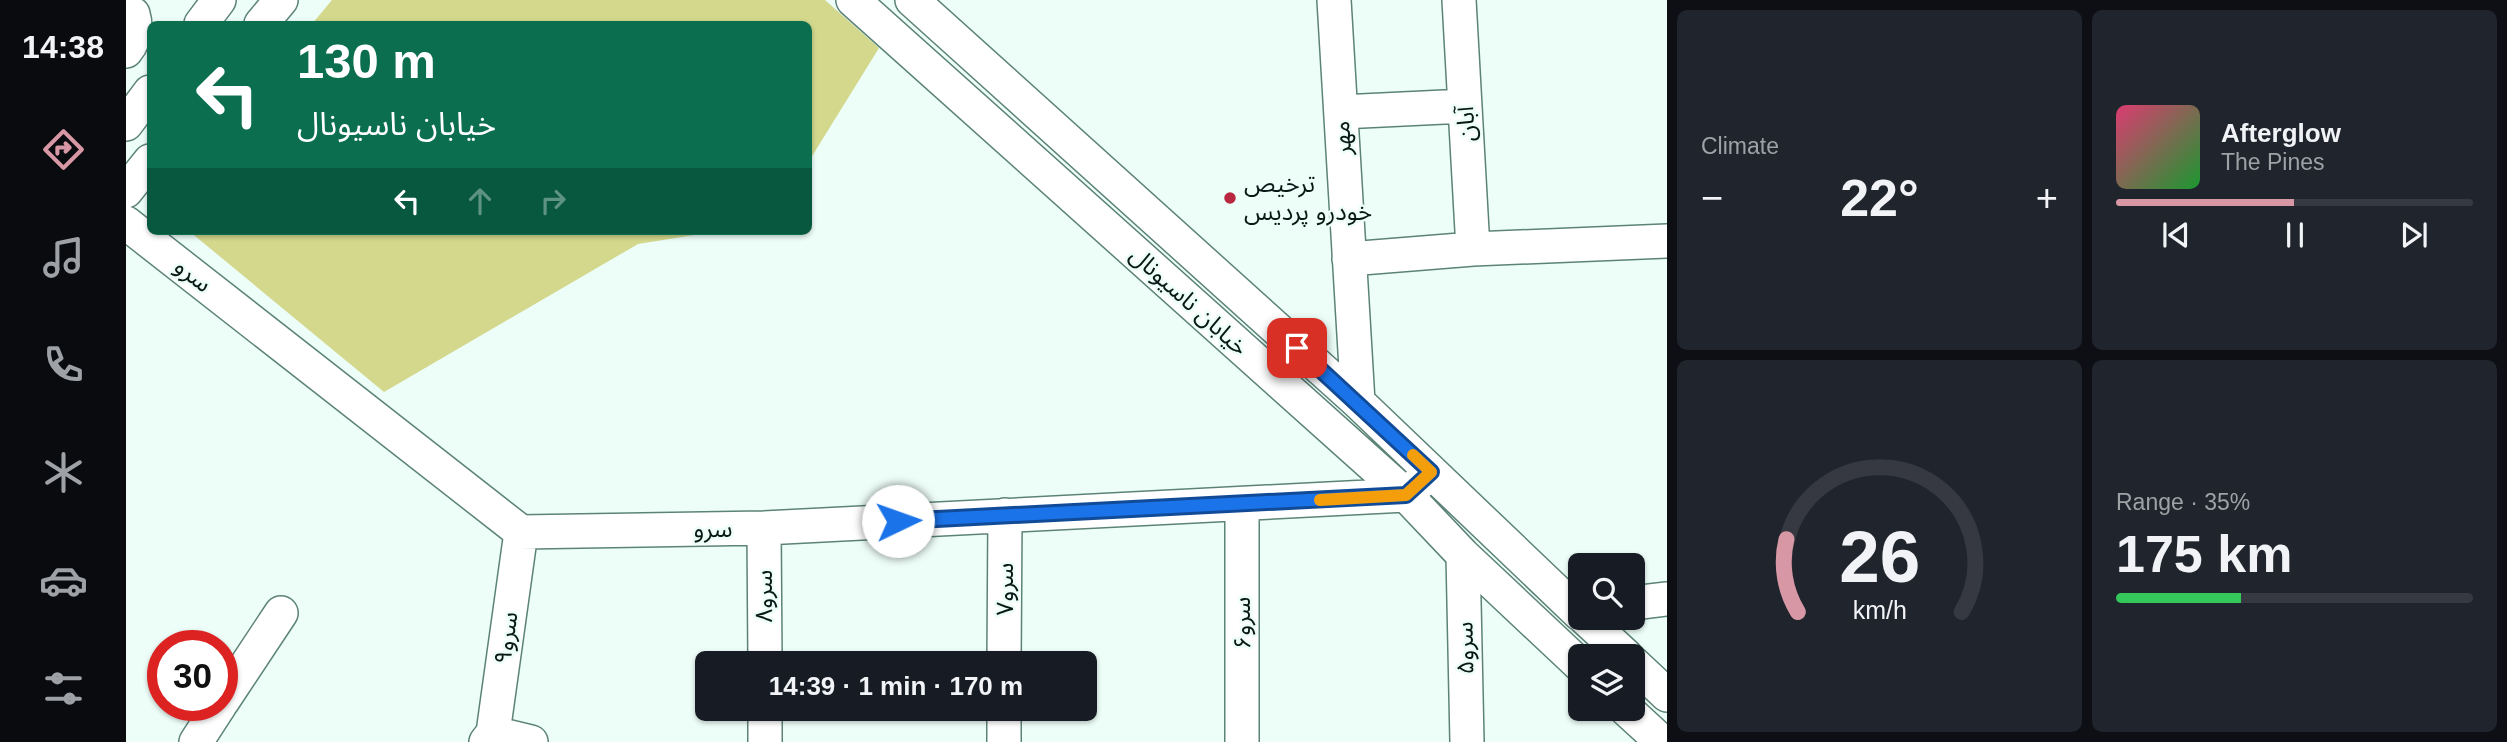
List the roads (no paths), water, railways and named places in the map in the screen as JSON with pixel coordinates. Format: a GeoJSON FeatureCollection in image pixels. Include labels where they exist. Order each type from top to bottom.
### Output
{"type":"FeatureCollection","features":[{"type":"Feature","properties":{"kind":"street"},"geometry":{"type":"LineString","coordinates":[[203,21],[219,0]]}},
{"type":"Feature","properties":{"kind":"street"},"geometry":{"type":"LineString","coordinates":[[264,21],[281,0]]}},
{"type":"Feature","properties":{"kind":"street","name":"خیابان ناسیونال"},"geometry":{"type":"LineString","coordinates":[[853,0],[1406,495],[1463,555],[1568,654]]}},
{"type":"Feature","properties":{"kind":"street","name":"خیابان ناسیونال"},"geometry":{"type":"LineString","coordinates":[[912,0],[1358,402],[1568,601]]}},
{"type":"Feature","properties":{"kind":"street","name":"مهر"},"geometry":{"type":"LineString","coordinates":[[1334,0],[1358,402]]}},
{"type":"Feature","properties":{"kind":"street","name":"آبان"},"geometry":{"type":"LineString","coordinates":[[1459,0],[1473,248]]}},
{"type":"Feature","properties":{"kind":"street"},"geometry":{"type":"LineString","coordinates":[[126,51],[132,44],[139,16]]}},
{"type":"Feature","properties":{"kind":"street"},"geometry":{"type":"LineString","coordinates":[[126,123],[147,96]]}},
{"type":"Feature","properties":{"kind":"street"},"geometry":{"type":"LineString","coordinates":[[1341,112],[1465,106]]}},
{"type":"Feature","properties":{"kind":"street"},"geometry":{"type":"LineString","coordinates":[[126,191],[147,165]]}},
{"type":"Feature","properties":{"kind":"street","name":"سرو"},"geometry":{"type":"LineString","coordinates":[[126,223],[521,532],[764,528],[1406,495]]}},
{"type":"Feature","properties":{"kind":"street"},"geometry":{"type":"LineString","coordinates":[[1349,259],[1473,248],[1667,242]]}},
{"type":"Feature","properties":{"kind":"street"},"geometry":{"type":"LineString","coordinates":[[1406,495],[1431,472]]}},
{"type":"Feature","properties":{"kind":"street","name":"سرو۶"},"geometry":{"type":"LineString","coordinates":[[1242,504],[1242,742]]}},
{"type":"Feature","properties":{"kind":"street","name":"سرو۷"},"geometry":{"type":"LineString","coordinates":[[1004,651],[1005,515]]}},
{"type":"Feature","properties":{"kind":"street","name":"سرو۸"},"geometry":{"type":"LineString","coordinates":[[764,528],[765,651]]}},
{"type":"Feature","properties":{"kind":"street","name":"سرو۹"},"geometry":{"type":"LineString","coordinates":[[489,738],[521,532]]}},
{"type":"Feature","properties":{"kind":"street","name":"سرو۵"},"geometry":{"type":"LineString","coordinates":[[1463,555],[1467,742]]}},
{"type":"Feature","properties":{"kind":"street"},"geometry":{"type":"LineString","coordinates":[[1645,602],[1667,599]]}},
{"type":"Feature","properties":{"kind":"street"},"geometry":{"type":"LineString","coordinates":[[238,678],[281,613]]}},
{"type":"Feature","properties":{"kind":"street","name":"خیابان ناسیونال"},"geometry":{"type":"LineString","coordinates":[[1599,630],[1613,644]]}},
{"type":"Feature","properties":{"kind":"street"},"geometry":{"type":"LineString","coordinates":[[1645,674],[1667,695]]}},
{"type":"Feature","properties":{"kind":"street"},"geometry":{"type":"LineString","coordinates":[[196,742],[210,721]]}},
{"type":"Feature","properties":{"kind":"street"},"geometry":{"type":"LineString","coordinates":[[765,721],[765,742]]}},
{"type":"Feature","properties":{"kind":"street"},"geometry":{"type":"LineString","coordinates":[[1004,721],[1004,742]]}},
{"type":"Feature","properties":{"kind":"street"},"geometry":{"type":"LineString","coordinates":[[1639,721],[1661,742]]}},
{"type":"Feature","properties":{"kind":"street"},"geometry":{"type":"LineString","coordinates":[[489,738],[531,742]]}},
{"type":"Feature","properties":{"kind":"place","name":"ترخیص خودرو پردیس"},"geometry":{"type":"Point","coordinates":[1230,198]}}]}
